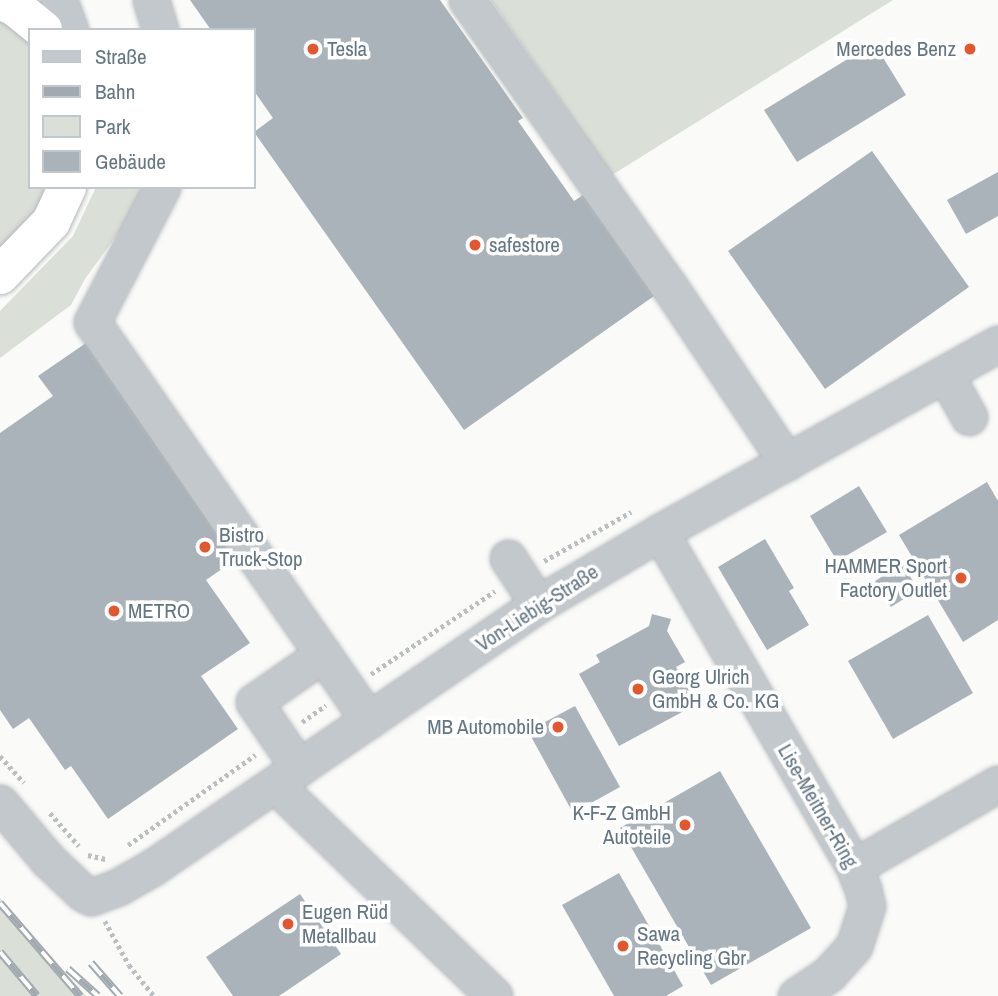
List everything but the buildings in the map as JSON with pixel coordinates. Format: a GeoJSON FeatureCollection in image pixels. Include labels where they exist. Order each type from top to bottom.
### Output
{"type":"FeatureCollection","features":[{"type":"Feature","properties":{"kind":"highway"},"geometry":{"type":"LineString","coordinates":[[0,0],[15,7],[41,28]]}},
{"type":"Feature","properties":{"kind":"highway"},"geometry":{"type":"LineString","coordinates":[[0,275],[51,222],[65,189]]}},
{"type":"Feature","properties":{"kind":"street"},"geometry":{"type":"LineString","coordinates":[[59,0],[69,28]]}},
{"type":"Feature","properties":{"kind":"street"},"geometry":{"type":"LineString","coordinates":[[152,0],[159,28]]}},
{"type":"Feature","properties":{"kind":"street"},"geometry":{"type":"LineString","coordinates":[[467,0],[669,286],[787,462]]}},
{"type":"Feature","properties":{"kind":"street"},"geometry":{"type":"LineString","coordinates":[[0,297],[31,270],[65,230],[83,189]]}},
{"type":"Feature","properties":{"kind":"street"},"geometry":{"type":"LineString","coordinates":[[161,189],[92,322],[369,720]]}},
{"type":"Feature","properties":{"kind":"street","name":"Von-Liebig-Straße"},"geometry":{"type":"LineString","coordinates":[[91,897],[118,887],[153,867],[538,604],[660,532],[998,344]]}},
{"type":"Feature","properties":{"kind":"street"},"geometry":{"type":"LineString","coordinates":[[945,374],[970,416]]}},
{"type":"Feature","properties":{"kind":"street","name":"Lise-Meitner-Ring"},"geometry":{"type":"LineString","coordinates":[[660,532],[854,867],[867,906],[854,946],[829,974],[796,996]]}},
{"type":"Feature","properties":{"kind":"street"},"geometry":{"type":"LineString","coordinates":[[508,558],[538,604]]}},
{"type":"Feature","properties":{"kind":"street"},"geometry":{"type":"LineString","coordinates":[[323,654],[254,702],[288,775],[289,799],[494,996]]}},
{"type":"Feature","properties":{"kind":"street"},"geometry":{"type":"LineString","coordinates":[[854,867],[998,784]]}},
{"type":"Feature","properties":{"kind":"street"},"geometry":{"type":"LineString","coordinates":[[14,795],[62,875],[91,897]]}},
{"type":"Feature","properties":{"kind":"path"},"geometry":{"type":"LineString","coordinates":[[0,755],[14,795]]}},
{"type":"Feature","properties":{"kind":"path"},"geometry":{"type":"LineString","coordinates":[[45,807],[91,858],[104,860]]}},
{"type":"Feature","properties":{"kind":"path"},"geometry":{"type":"LineString","coordinates":[[91,897],[129,965],[154,996]]}},
{"type":"Feature","properties":{"kind":"green space"},"geometry":{"type":"Polygon","coordinates":[[[491,0],[893,0],[612,175],[491,0]]]}},
{"type":"Feature","properties":{"kind":"green space"},"geometry":{"type":"Polygon","coordinates":[[[0,18],[28,38],[28,189],[53,189],[0,263],[0,18]]]}},
{"type":"Feature","properties":{"kind":"green space"},"geometry":{"type":"Polygon","coordinates":[[[95,189],[142,189],[122,228],[85,279],[71,305],[0,358],[0,311],[73,236],[95,189]]]}},
{"type":"Feature","properties":{"kind":"green space"},"geometry":{"type":"Polygon","coordinates":[[[0,898],[86,996],[0,996],[0,898]]]}},
{"type":"Feature","properties":{"kind":"railway"},"geometry":{"type":"LineString","coordinates":[[0,903],[80,996]]}},
{"type":"Feature","properties":{"kind":"railway"},"geometry":{"type":"LineString","coordinates":[[0,952],[37,996]]}},
{"type":"Feature","properties":{"kind":"railway"},"geometry":{"type":"LineString","coordinates":[[91,963],[120,996]]}},
{"type":"Feature","properties":{"kind":"railway"},"geometry":{"type":"LineString","coordinates":[[68,969],[98,996]]}},
{"type":"Feature","properties":{"kind":"place","name":"Tesla"},"geometry":{"type":"Point","coordinates":[313,49]}},
{"type":"Feature","properties":{"kind":"place","name":"Mercedes Benz"},"geometry":{"type":"Point","coordinates":[970,49]}},
{"type":"Feature","properties":{"kind":"place","name":"safestore"},"geometry":{"type":"Point","coordinates":[475,245]}},
{"type":"Feature","properties":{"kind":"place","name":"Bistro Truck-Stop"},"geometry":{"type":"Point","coordinates":[205,547]}},
{"type":"Feature","properties":{"kind":"place","name":"HAMMER Sport Factory Outlet"},"geometry":{"type":"Point","coordinates":[961,578]}},
{"type":"Feature","properties":{"kind":"place","name":"METRO"},"geometry":{"type":"Point","coordinates":[114,611]}},
{"type":"Feature","properties":{"kind":"place","name":"Georg Ulrich GmbH & Co. KG"},"geometry":{"type":"Point","coordinates":[638,689]}},
{"type":"Feature","properties":{"kind":"place","name":"MB Automobile"},"geometry":{"type":"Point","coordinates":[558,727]}},
{"type":"Feature","properties":{"kind":"place","name":"K-F-Z GmbH Autoteile"},"geometry":{"type":"Point","coordinates":[685,825]}},
{"type":"Feature","properties":{"kind":"place","name":"Eugen Rüd Metallbau"},"geometry":{"type":"Point","coordinates":[288,924]}},
{"type":"Feature","properties":{"kind":"place","name":"Sawa Recycling Gbr"},"geometry":{"type":"Point","coordinates":[623,946]}}]}
